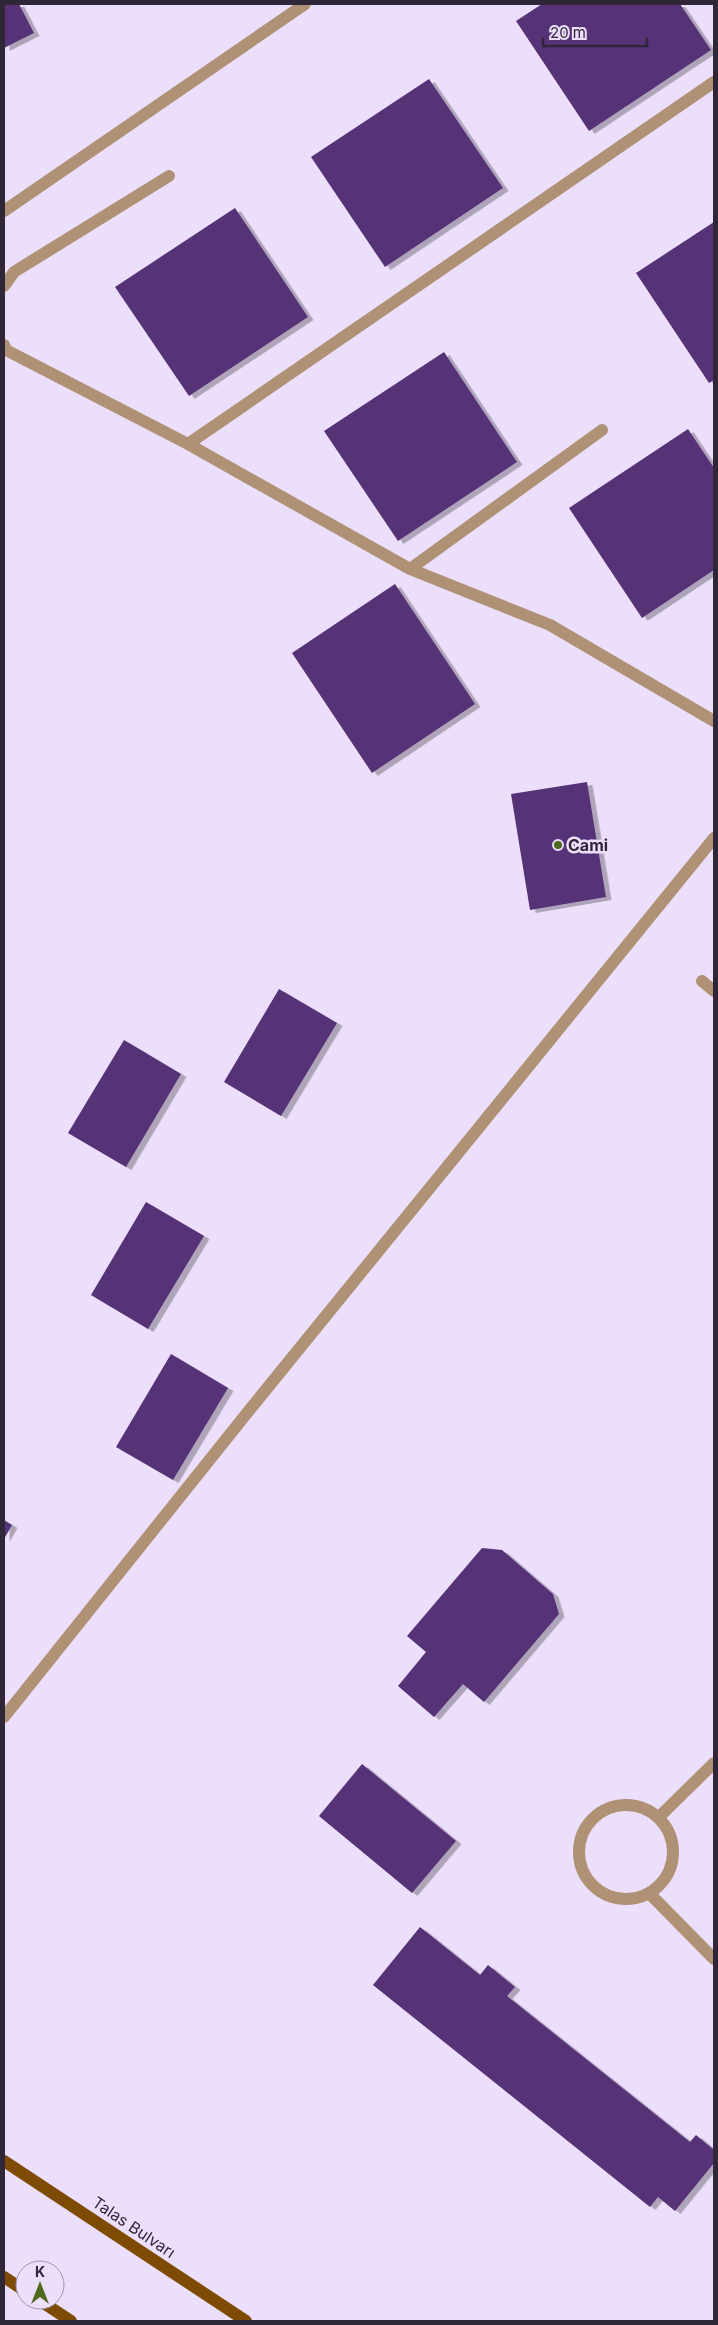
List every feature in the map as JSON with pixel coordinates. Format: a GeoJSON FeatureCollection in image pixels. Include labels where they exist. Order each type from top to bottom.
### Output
{"type":"FeatureCollection","features":[{"type":"Feature","properties":{"kind":"main road","name":"Talas Bulvarı"},"geometry":{"type":"LineString","coordinates":[[4,2161],[246,2321]]}},
{"type":"Feature","properties":{"kind":"main road"},"geometry":{"type":"LineString","coordinates":[[4,2277],[15,2284]]}},
{"type":"Feature","properties":{"kind":"main road"},"geometry":{"type":"LineString","coordinates":[[53,2310],[70,2321]]}},
{"type":"Feature","properties":{"kind":"street"},"geometry":{"type":"LineString","coordinates":[[4,211],[305,4]]}},
{"type":"Feature","properties":{"kind":"street"},"geometry":{"type":"LineString","coordinates":[[188,444],[714,82]]}},
{"type":"Feature","properties":{"kind":"street"},"geometry":{"type":"LineString","coordinates":[[4,286],[14,272],[170,176]]}},
{"type":"Feature","properties":{"kind":"street"},"geometry":{"type":"LineString","coordinates":[[4,345],[6,350],[188,444],[410,569],[550,625],[714,721]]}},
{"type":"Feature","properties":{"kind":"street"},"geometry":{"type":"LineString","coordinates":[[410,569],[602,430]]}},
{"type":"Feature","properties":{"kind":"street"},"geometry":{"type":"LineString","coordinates":[[4,1717],[247,1413],[714,838]]}},
{"type":"Feature","properties":{"kind":"street"},"geometry":{"type":"LineString","coordinates":[[702,981],[714,991]]}},
{"type":"Feature","properties":{"kind":"street"},"geometry":{"type":"LineString","coordinates":[[659,1817],[714,1763]]}},
{"type":"Feature","properties":{"kind":"street"},"geometry":{"type":"LineString","coordinates":[[629,1805],[646,1808],[659,1817],[668,1829],[673,1843],[674,1858],[670,1872],[662,1884],[650,1894],[635,1899],[619,1899],[603,1894],[591,1884],[582,1871],[578,1855],[580,1839],[587,1824],[593,1818],[614,1806],[629,1805]]}},
{"type":"Feature","properties":{"kind":"street"},"geometry":{"type":"LineString","coordinates":[[650,1894],[714,1959]]}},
{"type":"Feature","properties":{"kind":"building"},"geometry":{"type":"Polygon","coordinates":[[[4,4],[19,4],[34,33],[4,48],[4,4]]]}},
{"type":"Feature","properties":{"kind":"building"},"geometry":{"type":"Polygon","coordinates":[[[542,4],[680,4],[711,50],[589,131],[516,21],[542,4]]]}},
{"type":"Feature","properties":{"kind":"building"},"geometry":{"type":"Polygon","coordinates":[[[429,79],[503,188],[385,267],[311,157],[429,79]]]}},
{"type":"Feature","properties":{"kind":"building"},"geometry":{"type":"Polygon","coordinates":[[[235,208],[308,317],[189,396],[115,287],[235,208]]]}},
{"type":"Feature","properties":{"kind":"building"},"geometry":{"type":"Polygon","coordinates":[[[714,222],[714,380],[709,383],[636,273],[714,222]]]}},
{"type":"Feature","properties":{"kind":"building"},"geometry":{"type":"Polygon","coordinates":[[[444,352],[517,462],[398,541],[324,431],[444,352]]]}},
{"type":"Feature","properties":{"kind":"building"},"geometry":{"type":"Polygon","coordinates":[[[688,429],[714,468],[714,570],[642,618],[569,508],[688,429]]]}},
{"type":"Feature","properties":{"kind":"building"},"geometry":{"type":"Polygon","coordinates":[[[395,584],[475,704],[372,773],[292,653],[395,584]]]}},
{"type":"Feature","properties":{"kind":"building","name":"Cami"},"geometry":{"type":"Polygon","coordinates":[[[587,782],[606,897],[530,910],[511,794],[587,782]]]}},
{"type":"Feature","properties":{"kind":"building"},"geometry":{"type":"Polygon","coordinates":[[[279,989],[337,1023],[281,1116],[224,1082],[279,989]]]}},
{"type":"Feature","properties":{"kind":"building"},"geometry":{"type":"Polygon","coordinates":[[[124,1040],[181,1074],[126,1167],[68,1133],[124,1040]]]}},
{"type":"Feature","properties":{"kind":"building"},"geometry":{"type":"Polygon","coordinates":[[[146,1202],[204,1236],[148,1329],[91,1295],[146,1202]]]}},
{"type":"Feature","properties":{"kind":"building"},"geometry":{"type":"Polygon","coordinates":[[[171,1354],[228,1388],[173,1480],[116,1447],[171,1354]]]}},
{"type":"Feature","properties":{"kind":"building"},"geometry":{"type":"Polygon","coordinates":[[[4,1520],[12,1525],[4,1539],[4,1520]]]}},
{"type":"Feature","properties":{"kind":"building"},"geometry":{"type":"Polygon","coordinates":[[[482,1548],[502,1550],[553,1594],[559,1614],[484,1702],[463,1684],[434,1717],[398,1686],[426,1652],[407,1636],[482,1548]]]}},
{"type":"Feature","properties":{"kind":"building"},"geometry":{"type":"Polygon","coordinates":[[[362,1764],[456,1841],[412,1893],[319,1816],[362,1764]]]}},
{"type":"Feature","properties":{"kind":"building"},"geometry":{"type":"Polygon","coordinates":[[[420,1927],[480,1975],[488,1965],[515,1987],[507,1996],[690,2142],[696,2135],[714,2150],[714,2163],[675,2211],[658,2197],[650,2207],[373,1985],[420,1927]]]}},
{"type":"Feature","properties":{"kind":"place","name":"Cami"},"geometry":{"type":"Point","coordinates":[558,845]}}]}
